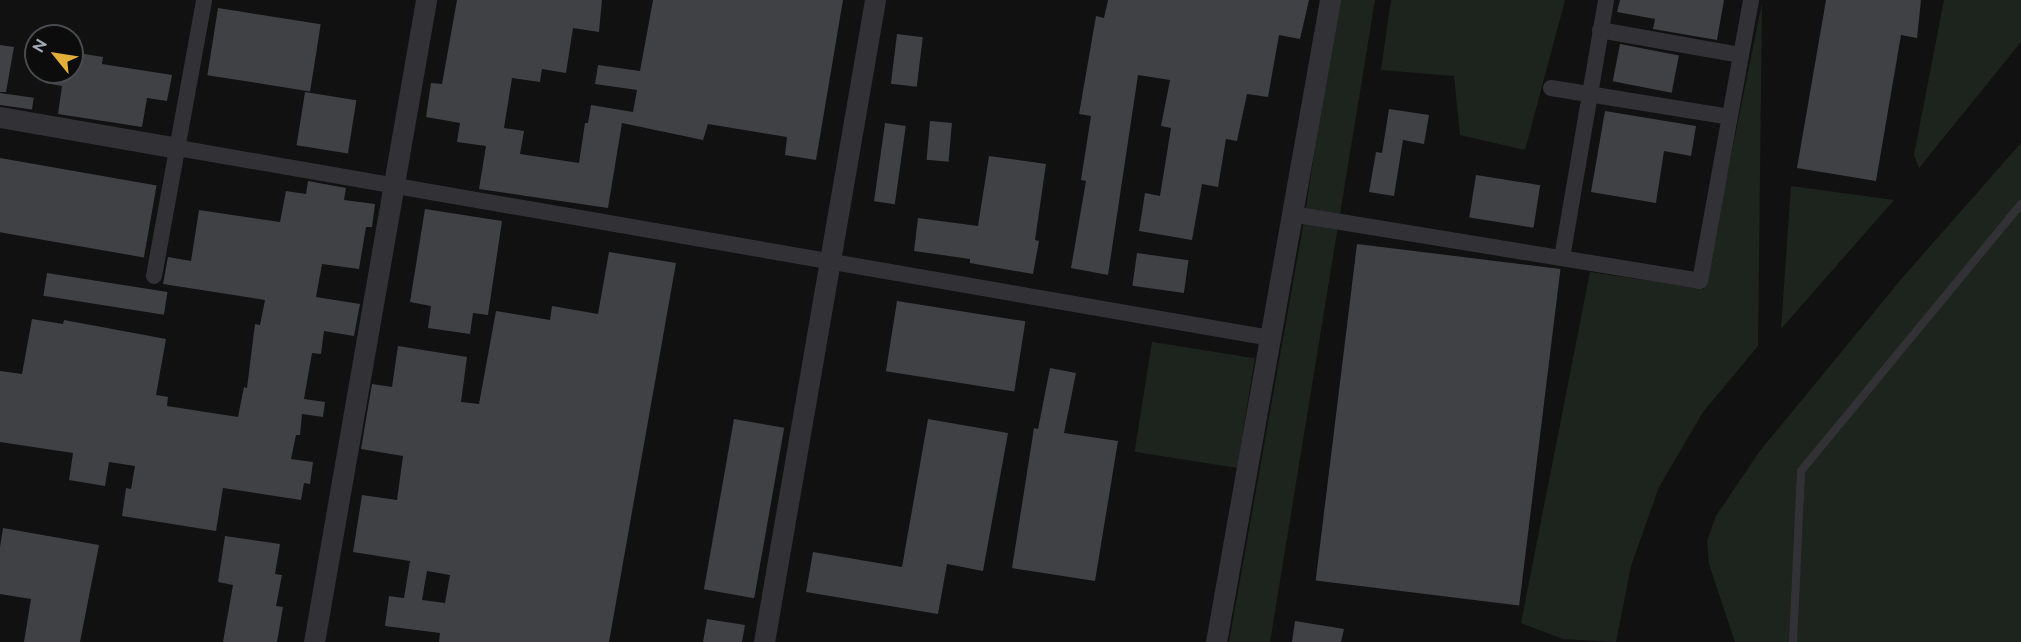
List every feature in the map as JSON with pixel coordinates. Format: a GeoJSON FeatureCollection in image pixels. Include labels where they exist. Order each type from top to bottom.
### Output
{"type":"FeatureCollection","features":[{"type":"Feature","properties":{"kind":"street"},"geometry":{"type":"LineString","coordinates":[[154,276],[204,0]]}},
{"type":"Feature","properties":{"kind":"street"},"geometry":{"type":"LineString","coordinates":[[314,642],[426,0]]}},
{"type":"Feature","properties":{"kind":"street"},"geometry":{"type":"LineString","coordinates":[[764,642],[874,0]]}},
{"type":"Feature","properties":{"kind":"street"},"geometry":{"type":"LineString","coordinates":[[1216,642],[1330,0]]}},
{"type":"Feature","properties":{"kind":"street"},"geometry":{"type":"LineString","coordinates":[[1562,258],[1606,0]]}},
{"type":"Feature","properties":{"kind":"street"},"geometry":{"type":"LineString","coordinates":[[1292,214],[1700,281],[1751,0]]}},
{"type":"Feature","properties":{"kind":"street"},"geometry":{"type":"LineString","coordinates":[[1600,30],[1741,55]]}},
{"type":"Feature","properties":{"kind":"street"},"geometry":{"type":"LineString","coordinates":[[1551,88],[1730,117]]}},
{"type":"Feature","properties":{"kind":"street"},"geometry":{"type":"LineString","coordinates":[[0,117],[1270,338]]}},
{"type":"Feature","properties":{"kind":"lane"},"geometry":{"type":"LineString","coordinates":[[1793,642],[1801,471],[2021,204]]}},
{"type":"Feature","properties":{"kind":"shaded area"},"geometry":{"type":"Polygon","coordinates":[[[1337,0],[1375,0],[1270,642],[1229,642],[1304,221],[1337,0]]]}},
{"type":"Feature","properties":{"kind":"shaded area"},"geometry":{"type":"Polygon","coordinates":[[[1391,0],[1565,0],[1525,150],[1460,135],[1454,76],[1381,70],[1391,0]]]}},
{"type":"Feature","properties":{"kind":"shaded area"},"geometry":{"type":"Polygon","coordinates":[[[1944,0],[2021,0],[2021,42],[1919,168],[1914,155],[1944,0]]]}},
{"type":"Feature","properties":{"kind":"shaded area"},"geometry":{"type":"Polygon","coordinates":[[[1762,3],[1758,346],[1703,412],[1659,487],[1631,566],[1616,642],[1563,639],[1521,623],[1590,272],[1704,289],[1762,3]]]}},
{"type":"Feature","properties":{"kind":"shaded area"},"geometry":{"type":"Polygon","coordinates":[[[2021,143],[2021,642],[1735,642],[1709,564],[1707,541],[1716,516],[1759,452],[1903,277],[2021,143]]]}},
{"type":"Feature","properties":{"kind":"shaded area"},"geometry":{"type":"Polygon","coordinates":[[[1791,186],[1894,200],[1781,329],[1791,186]]]}},
{"type":"Feature","properties":{"kind":"shaded area"},"geometry":{"type":"Polygon","coordinates":[[[1152,342],[1255,358],[1237,468],[1135,452],[1152,342]]]}},
{"type":"Feature","properties":{"kind":"building"},"geometry":{"type":"Polygon","coordinates":[[[457,0],[602,0],[599,32],[573,28],[566,73],[542,69],[540,82],[512,78],[504,128],[524,131],[520,154],[579,163],[585,123],[588,123],[591,105],[633,112],[637,90],[595,84],[598,65],[640,71],[653,0],[843,0],[816,160],[785,155],[787,137],[708,124],[703,140],[622,123],[608,208],[479,189],[486,146],[457,142],[460,123],[426,117],[431,83],[442,84],[457,0]]]}},
{"type":"Feature","properties":{"kind":"building"},"geometry":{"type":"Polygon","coordinates":[[[1108,0],[1309,0],[1300,39],[1279,35],[1268,97],[1247,94],[1237,141],[1226,139],[1218,187],[1202,184],[1192,240],[1139,231],[1145,193],[1160,196],[1171,128],[1161,126],[1170,80],[1138,75],[1108,275],[1071,268],[1086,181],[1081,180],[1091,116],[1079,114],[1096,16],[1104,18],[1108,0]]]}},
{"type":"Feature","properties":{"kind":"building"},"geometry":{"type":"Polygon","coordinates":[[[1620,0],[1724,0],[1717,40],[1653,29],[1655,19],[1617,12],[1620,0]]]}},
{"type":"Feature","properties":{"kind":"building"},"geometry":{"type":"Polygon","coordinates":[[[1826,0],[1921,0],[1917,38],[1901,35],[1876,181],[1797,168],[1826,0]]]}},
{"type":"Feature","properties":{"kind":"building"},"geometry":{"type":"Polygon","coordinates":[[[218,8],[321,24],[310,91],[207,75],[218,8]]]}},
{"type":"Feature","properties":{"kind":"building"},"geometry":{"type":"Polygon","coordinates":[[[897,34],[923,37],[917,87],[891,84],[897,34]]]}},
{"type":"Feature","properties":{"kind":"building"},"geometry":{"type":"Polygon","coordinates":[[[1620,44],[1679,55],[1672,93],[1613,81],[1620,44]]]}},
{"type":"Feature","properties":{"kind":"building"},"geometry":{"type":"Polygon","coordinates":[[[0,45],[14,47],[6,92],[0,92],[0,45]]]}},
{"type":"Feature","properties":{"kind":"building"},"geometry":{"type":"Polygon","coordinates":[[[84,54],[103,57],[102,64],[172,75],[167,101],[147,98],[142,127],[58,114],[62,86],[51,84],[84,84],[84,54]]]}},
{"type":"Feature","properties":{"kind":"building"},"geometry":{"type":"Polygon","coordinates":[[[305,92],[356,100],[348,153],[297,145],[305,92]]]}},
{"type":"Feature","properties":{"kind":"building"},"geometry":{"type":"Polygon","coordinates":[[[0,93],[34,98],[32,110],[0,105],[0,93]]]}},
{"type":"Feature","properties":{"kind":"building"},"geometry":{"type":"Polygon","coordinates":[[[1389,109],[1429,115],[1424,144],[1403,140],[1394,196],[1369,192],[1376,152],[1382,153],[1389,109]]]}},
{"type":"Feature","properties":{"kind":"building"},"geometry":{"type":"Polygon","coordinates":[[[1605,111],[1696,126],[1691,156],[1664,151],[1656,203],[1591,192],[1605,111]]]}},
{"type":"Feature","properties":{"kind":"building"},"geometry":{"type":"Polygon","coordinates":[[[930,121],[952,123],[949,162],[927,160],[930,121]]]}},
{"type":"Feature","properties":{"kind":"building"},"geometry":{"type":"Polygon","coordinates":[[[885,123],[906,126],[895,204],[874,201],[885,123]]]}},
{"type":"Feature","properties":{"kind":"building"},"geometry":{"type":"Polygon","coordinates":[[[989,156],[1046,164],[1035,240],[1039,241],[1033,274],[970,263],[970,259],[914,251],[918,218],[978,226],[989,156]]]}},
{"type":"Feature","properties":{"kind":"building"},"geometry":{"type":"Polygon","coordinates":[[[0,158],[157,186],[144,258],[0,232],[0,158]]]}},
{"type":"Feature","properties":{"kind":"building"},"geometry":{"type":"Polygon","coordinates":[[[1476,175],[1540,185],[1533,228],[1469,217],[1476,175]]]}},
{"type":"Feature","properties":{"kind":"building"},"geometry":{"type":"Polygon","coordinates":[[[308,181],[346,188],[344,200],[375,204],[372,227],[366,227],[359,269],[322,264],[316,297],[360,304],[354,336],[324,331],[321,354],[312,353],[304,399],[325,402],[323,417],[302,414],[300,435],[296,435],[291,459],[313,462],[310,484],[304,483],[301,500],[223,488],[216,531],[122,516],[126,488],[131,489],[135,466],[109,462],[105,486],[69,480],[73,453],[0,442],[0,371],[22,374],[32,319],[63,324],[64,320],[166,339],[156,395],[168,397],[167,406],[238,417],[244,387],[247,388],[255,324],[260,325],[265,300],[163,284],[168,257],[191,261],[199,210],[280,222],[286,191],[306,194],[308,181]]]}},
{"type":"Feature","properties":{"kind":"building"},"geometry":{"type":"Polygon","coordinates":[[[425,209],[502,221],[488,315],[473,313],[470,334],[428,328],[431,306],[410,302],[425,209]]]}},
{"type":"Feature","properties":{"kind":"building"},"geometry":{"type":"Polygon","coordinates":[[[1357,244],[1560,269],[1519,605],[1316,580],[1357,244]]]}},
{"type":"Feature","properties":{"kind":"building"},"geometry":{"type":"Polygon","coordinates":[[[609,252],[676,263],[609,642],[439,642],[440,633],[385,626],[389,596],[404,598],[410,561],[353,552],[362,495],[397,500],[403,456],[361,449],[372,384],[392,387],[398,346],[467,357],[461,402],[479,404],[496,311],[550,320],[552,306],[598,314],[609,252]],[[427,571],[422,600],[445,603],[450,575],[427,571]]]}},
{"type":"Feature","properties":{"kind":"building"},"geometry":{"type":"Polygon","coordinates":[[[1137,253],[1188,260],[1184,293],[1132,286],[1137,253]]]}},
{"type":"Feature","properties":{"kind":"building"},"geometry":{"type":"Polygon","coordinates":[[[47,273],[167,292],[164,315],[43,296],[47,273]]]}},
{"type":"Feature","properties":{"kind":"building"},"geometry":{"type":"Polygon","coordinates":[[[897,301],[1025,321],[1014,391],[886,371],[897,301]]]}},
{"type":"Feature","properties":{"kind":"building"},"geometry":{"type":"Polygon","coordinates":[[[1050,368],[1076,373],[1064,433],[1118,441],[1095,581],[1012,568],[1034,428],[1038,429],[1050,368]]]}},
{"type":"Feature","properties":{"kind":"building"},"geometry":{"type":"Polygon","coordinates":[[[734,419],[784,428],[754,598],[704,589],[734,419]]]}},
{"type":"Feature","properties":{"kind":"building"},"geometry":{"type":"Polygon","coordinates":[[[928,419],[1008,433],[983,571],[947,564],[938,614],[806,592],[813,552],[902,567],[928,419]]]}},
{"type":"Feature","properties":{"kind":"building"},"geometry":{"type":"Polygon","coordinates":[[[3,528],[99,545],[80,642],[24,642],[31,599],[0,594],[0,547],[3,528]]]}},
{"type":"Feature","properties":{"kind":"building"},"geometry":{"type":"Polygon","coordinates":[[[225,536],[280,544],[275,574],[282,575],[276,606],[283,607],[277,642],[223,642],[233,585],[218,582],[225,536]]]}},
{"type":"Feature","properties":{"kind":"building"},"geometry":{"type":"Polygon","coordinates":[[[707,619],[745,625],[742,642],[703,642],[707,619]]]}},
{"type":"Feature","properties":{"kind":"building"},"geometry":{"type":"Polygon","coordinates":[[[1295,621],[1344,629],[1341,642],[1292,642],[1295,621]]]}}]}
